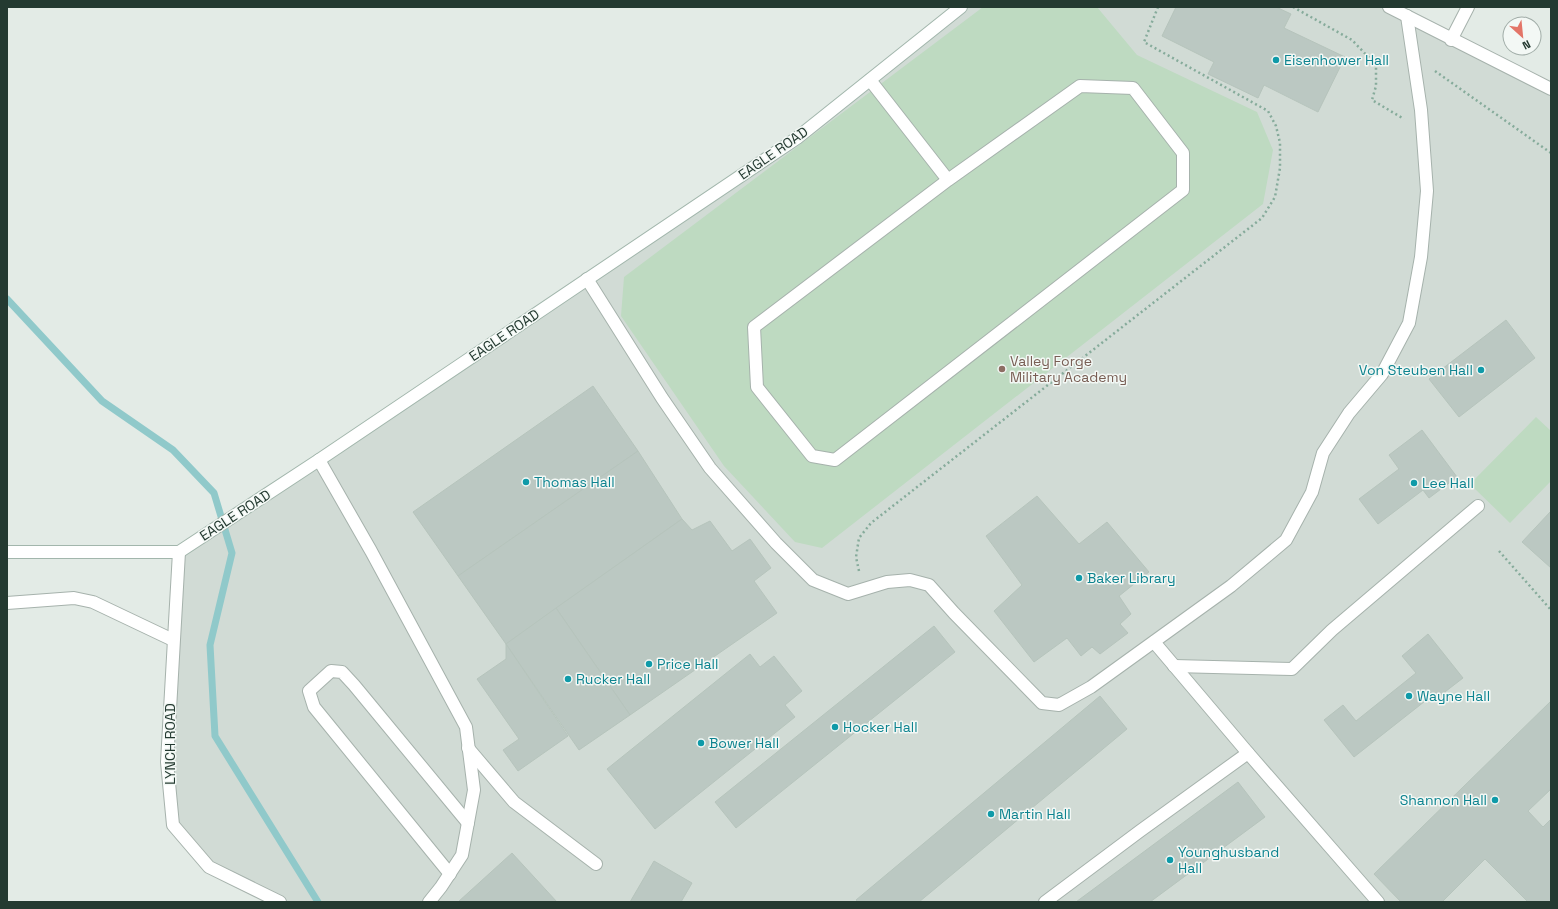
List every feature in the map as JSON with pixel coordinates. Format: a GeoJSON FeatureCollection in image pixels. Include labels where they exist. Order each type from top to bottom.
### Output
{"type":"FeatureCollection","features":[{"type":"Feature","properties":{"kind":"street","name":"EAGLE ROAD"},"geometry":{"type":"LineString","coordinates":[[179,552],[319,460],[797,138],[962,7]]}},
{"type":"Feature","properties":{"kind":"street"},"geometry":{"type":"LineString","coordinates":[[1389,7],[1451,40],[1551,89]]}},
{"type":"Feature","properties":{"kind":"street"},"geometry":{"type":"LineString","coordinates":[[1451,40],[1468,7]]}},
{"type":"Feature","properties":{"kind":"street"},"geometry":{"type":"LineString","coordinates":[[587,279],[662,398],[710,468],[771,537],[813,580],[848,594],[887,582],[910,580],[929,585],[954,613],[1042,703],[1059,705],[1091,687],[1154,642],[1231,586],[1286,540],[1312,492],[1324,453],[1349,414],[1382,374],[1409,323],[1421,257],[1427,191],[1421,110],[1414,57],[1406,16]]}},
{"type":"Feature","properties":{"kind":"street"},"geometry":{"type":"LineString","coordinates":[[870,80],[948,180]]}},
{"type":"Feature","properties":{"kind":"street"},"geometry":{"type":"LineString","coordinates":[[1080,86],[1133,88],[1183,153],[1183,190],[835,460],[812,456],[757,387],[754,327],[948,180],[1080,86]]}},
{"type":"Feature","properties":{"kind":"street"},"geometry":{"type":"LineString","coordinates":[[319,460],[371,551],[466,727],[474,790],[462,855],[441,888],[429,902]]}},
{"type":"Feature","properties":{"kind":"street"},"geometry":{"type":"LineString","coordinates":[[1174,666],[1292,669],[1332,630],[1478,506]]}},
{"type":"Feature","properties":{"kind":"street"},"geometry":{"type":"LineString","coordinates":[[7,552],[179,552]]}},
{"type":"Feature","properties":{"kind":"street","name":"LYNCH ROAD"},"geometry":{"type":"LineString","coordinates":[[179,552],[167,762],[173,825],[209,867],[280,902]]}},
{"type":"Feature","properties":{"kind":"street"},"geometry":{"type":"LineString","coordinates":[[7,603],[74,598],[93,602],[173,640]]}},
{"type":"Feature","properties":{"kind":"street"},"geometry":{"type":"LineString","coordinates":[[1154,642],[1248,753],[1378,902]]}},
{"type":"Feature","properties":{"kind":"street"},"geometry":{"type":"LineString","coordinates":[[450,874],[314,706],[309,691],[331,671],[342,672],[468,823]]}},
{"type":"Feature","properties":{"kind":"street"},"geometry":{"type":"LineString","coordinates":[[468,748],[514,802],[596,864]]}},
{"type":"Feature","properties":{"kind":"street"},"geometry":{"type":"LineString","coordinates":[[1045,902],[1248,753]]}},
{"type":"Feature","properties":{"kind":"path"},"geometry":{"type":"LineString","coordinates":[[862,590],[856,557],[859,538],[871,522],[1262,218],[1275,197],[1280,168],[1280,143],[1276,126],[1268,111],[1144,42],[1158,7]]}},
{"type":"Feature","properties":{"kind":"path"},"geometry":{"type":"LineString","coordinates":[[1293,7],[1352,40],[1376,65],[1376,86],[1372,100],[1422,130]]}},
{"type":"Feature","properties":{"kind":"path"},"geometry":{"type":"LineString","coordinates":[[1414,57],[1551,153]]}},
{"type":"Feature","properties":{"kind":"path"},"geometry":{"type":"LineString","coordinates":[[1500,551],[1551,609]]}},
{"type":"Feature","properties":{"kind":"shaded area","name":"Valley Forge Military Academy"},"geometry":{"type":"Polygon","coordinates":[[[961,7],[1389,7],[1551,89],[1551,902],[280,902],[209,867],[173,825],[167,762],[179,552],[797,138],[961,7]]]}},
{"type":"Feature","properties":{"kind":"green space"},"geometry":{"type":"Polygon","coordinates":[[[983,7],[1097,7],[1137,55],[1257,112],[1273,150],[1263,204],[822,548],[795,542],[724,466],[621,316],[624,277],[983,7]]]}},
{"type":"Feature","properties":{"kind":"green space"},"geometry":{"type":"Polygon","coordinates":[[[1536,417],[1551,431],[1551,481],[1510,523],[1470,484],[1536,417]]]}},
{"type":"Feature","properties":{"kind":"building","name":"Eisenhower Hall"},"geometry":{"type":"Polygon","coordinates":[[[1176,7],[1276,7],[1291,14],[1284,28],[1345,57],[1318,112],[1264,85],[1258,98],[1208,74],[1214,62],[1162,36],[1176,7]]]}},
{"type":"Feature","properties":{"kind":"building","name":"Von Steuben Hall"},"geometry":{"type":"Polygon","coordinates":[[[1506,320],[1535,358],[1459,417],[1429,379],[1506,320]]]}},
{"type":"Feature","properties":{"kind":"building","name":"Thomas Hall"},"geometry":{"type":"Polygon","coordinates":[[[593,386],[638,451],[458,576],[413,512],[593,386]]]}},
{"type":"Feature","properties":{"kind":"building","name":"Lee Hall"},"geometry":{"type":"Polygon","coordinates":[[[1422,430],[1457,477],[1429,498],[1423,490],[1378,524],[1359,499],[1399,469],[1389,455],[1422,430]]]}},
{"type":"Feature","properties":{"kind":"building"},"geometry":{"type":"Polygon","coordinates":[[[638,451],[682,519],[506,644],[458,576],[638,451]]]}},
{"type":"Feature","properties":{"kind":"building","name":"Baker Library"},"geometry":{"type":"Polygon","coordinates":[[[1037,496],[1079,544],[1107,522],[1149,572],[1119,596],[1131,614],[1120,624],[1128,633],[1100,654],[1092,647],[1081,656],[1067,638],[1034,662],[994,611],[1022,585],[986,536],[1037,496]]]}},
{"type":"Feature","properties":{"kind":"building"},"geometry":{"type":"Polygon","coordinates":[[[1551,511],[1551,568],[1522,542],[1551,511]]]}},
{"type":"Feature","properties":{"kind":"building","name":"Price Hall"},"geometry":{"type":"Polygon","coordinates":[[[682,519],[692,530],[710,521],[732,551],[750,539],[771,568],[754,581],[777,613],[630,715],[556,608],[682,519]]]}},
{"type":"Feature","properties":{"kind":"building","name":"Rucker Hall"},"geometry":{"type":"Polygon","coordinates":[[[556,608],[630,715],[579,750],[506,644],[556,608]]]}},
{"type":"Feature","properties":{"kind":"building","name":"Hocker Hall"},"geometry":{"type":"Polygon","coordinates":[[[934,626],[955,652],[736,828],[715,802],[934,626]]]}},
{"type":"Feature","properties":{"kind":"building","name":"Wayne Hall"},"geometry":{"type":"Polygon","coordinates":[[[1428,634],[1463,678],[1437,698],[1434,694],[1354,757],[1324,720],[1343,705],[1356,721],[1416,673],[1402,656],[1428,634]]]}},
{"type":"Feature","properties":{"kind":"building"},"geometry":{"type":"Polygon","coordinates":[[[506,644],[568,736],[518,771],[503,750],[519,739],[477,679],[506,659],[506,644]]]}},
{"type":"Feature","properties":{"kind":"building","name":"Bower Hall"},"geometry":{"type":"Polygon","coordinates":[[[750,654],[760,667],[774,656],[802,691],[785,705],[795,717],[655,829],[607,769],[750,654]]]}},
{"type":"Feature","properties":{"kind":"building","name":"Martin Hall"},"geometry":{"type":"Polygon","coordinates":[[[1100,696],[1127,729],[919,902],[858,902],[856,900],[1100,696]]]}},
{"type":"Feature","properties":{"kind":"building","name":"Shannon Hall"},"geometry":{"type":"Polygon","coordinates":[[[1551,701],[1551,789],[1528,811],[1543,827],[1551,819],[1551,902],[1528,902],[1485,859],[1442,902],[1401,902],[1374,874],[1551,701]]]}},
{"type":"Feature","properties":{"kind":"building","name":"Younghusband Hall"},"geometry":{"type":"Polygon","coordinates":[[[1238,782],[1265,817],[1150,902],[1076,902],[1238,782]]]}},
{"type":"Feature","properties":{"kind":"building"},"geometry":{"type":"Polygon","coordinates":[[[512,853],[557,902],[458,902],[512,853]]]}},
{"type":"Feature","properties":{"kind":"building"},"geometry":{"type":"Polygon","coordinates":[[[654,861],[692,883],[681,902],[630,902],[654,861]]]}},
{"type":"Feature","properties":{"kind":"waterway"},"geometry":{"type":"LineString","coordinates":[[7,299],[102,401],[173,450],[214,493],[232,553],[210,645],[215,736],[318,902]]}},
{"type":"Feature","properties":{"kind":"place","name":"Eisenhower Hall"},"geometry":{"type":"Point","coordinates":[1276,60]}},
{"type":"Feature","properties":{"kind":"place","name":"Valley Forge Military Academy"},"geometry":{"type":"Point","coordinates":[1002,369]}},
{"type":"Feature","properties":{"kind":"place","name":"Von Steuben Hall"},"geometry":{"type":"Point","coordinates":[1481,370]}},
{"type":"Feature","properties":{"kind":"place","name":"Thomas Hall"},"geometry":{"type":"Point","coordinates":[526,482]}},
{"type":"Feature","properties":{"kind":"place","name":"Lee Hall"},"geometry":{"type":"Point","coordinates":[1414,483]}},
{"type":"Feature","properties":{"kind":"place","name":"Baker Library"},"geometry":{"type":"Point","coordinates":[1079,578]}},
{"type":"Feature","properties":{"kind":"place","name":"Price Hall"},"geometry":{"type":"Point","coordinates":[649,664]}},
{"type":"Feature","properties":{"kind":"place","name":"Rucker Hall"},"geometry":{"type":"Point","coordinates":[568,679]}},
{"type":"Feature","properties":{"kind":"place","name":"Wayne Hall"},"geometry":{"type":"Point","coordinates":[1409,696]}},
{"type":"Feature","properties":{"kind":"place","name":"Hocker Hall"},"geometry":{"type":"Point","coordinates":[835,727]}},
{"type":"Feature","properties":{"kind":"place","name":"Bower Hall"},"geometry":{"type":"Point","coordinates":[701,743]}},
{"type":"Feature","properties":{"kind":"place","name":"Shannon Hall"},"geometry":{"type":"Point","coordinates":[1495,800]}},
{"type":"Feature","properties":{"kind":"place","name":"Martin Hall"},"geometry":{"type":"Point","coordinates":[991,814]}},
{"type":"Feature","properties":{"kind":"place","name":"Younghusband Hall"},"geometry":{"type":"Point","coordinates":[1170,860]}}]}
